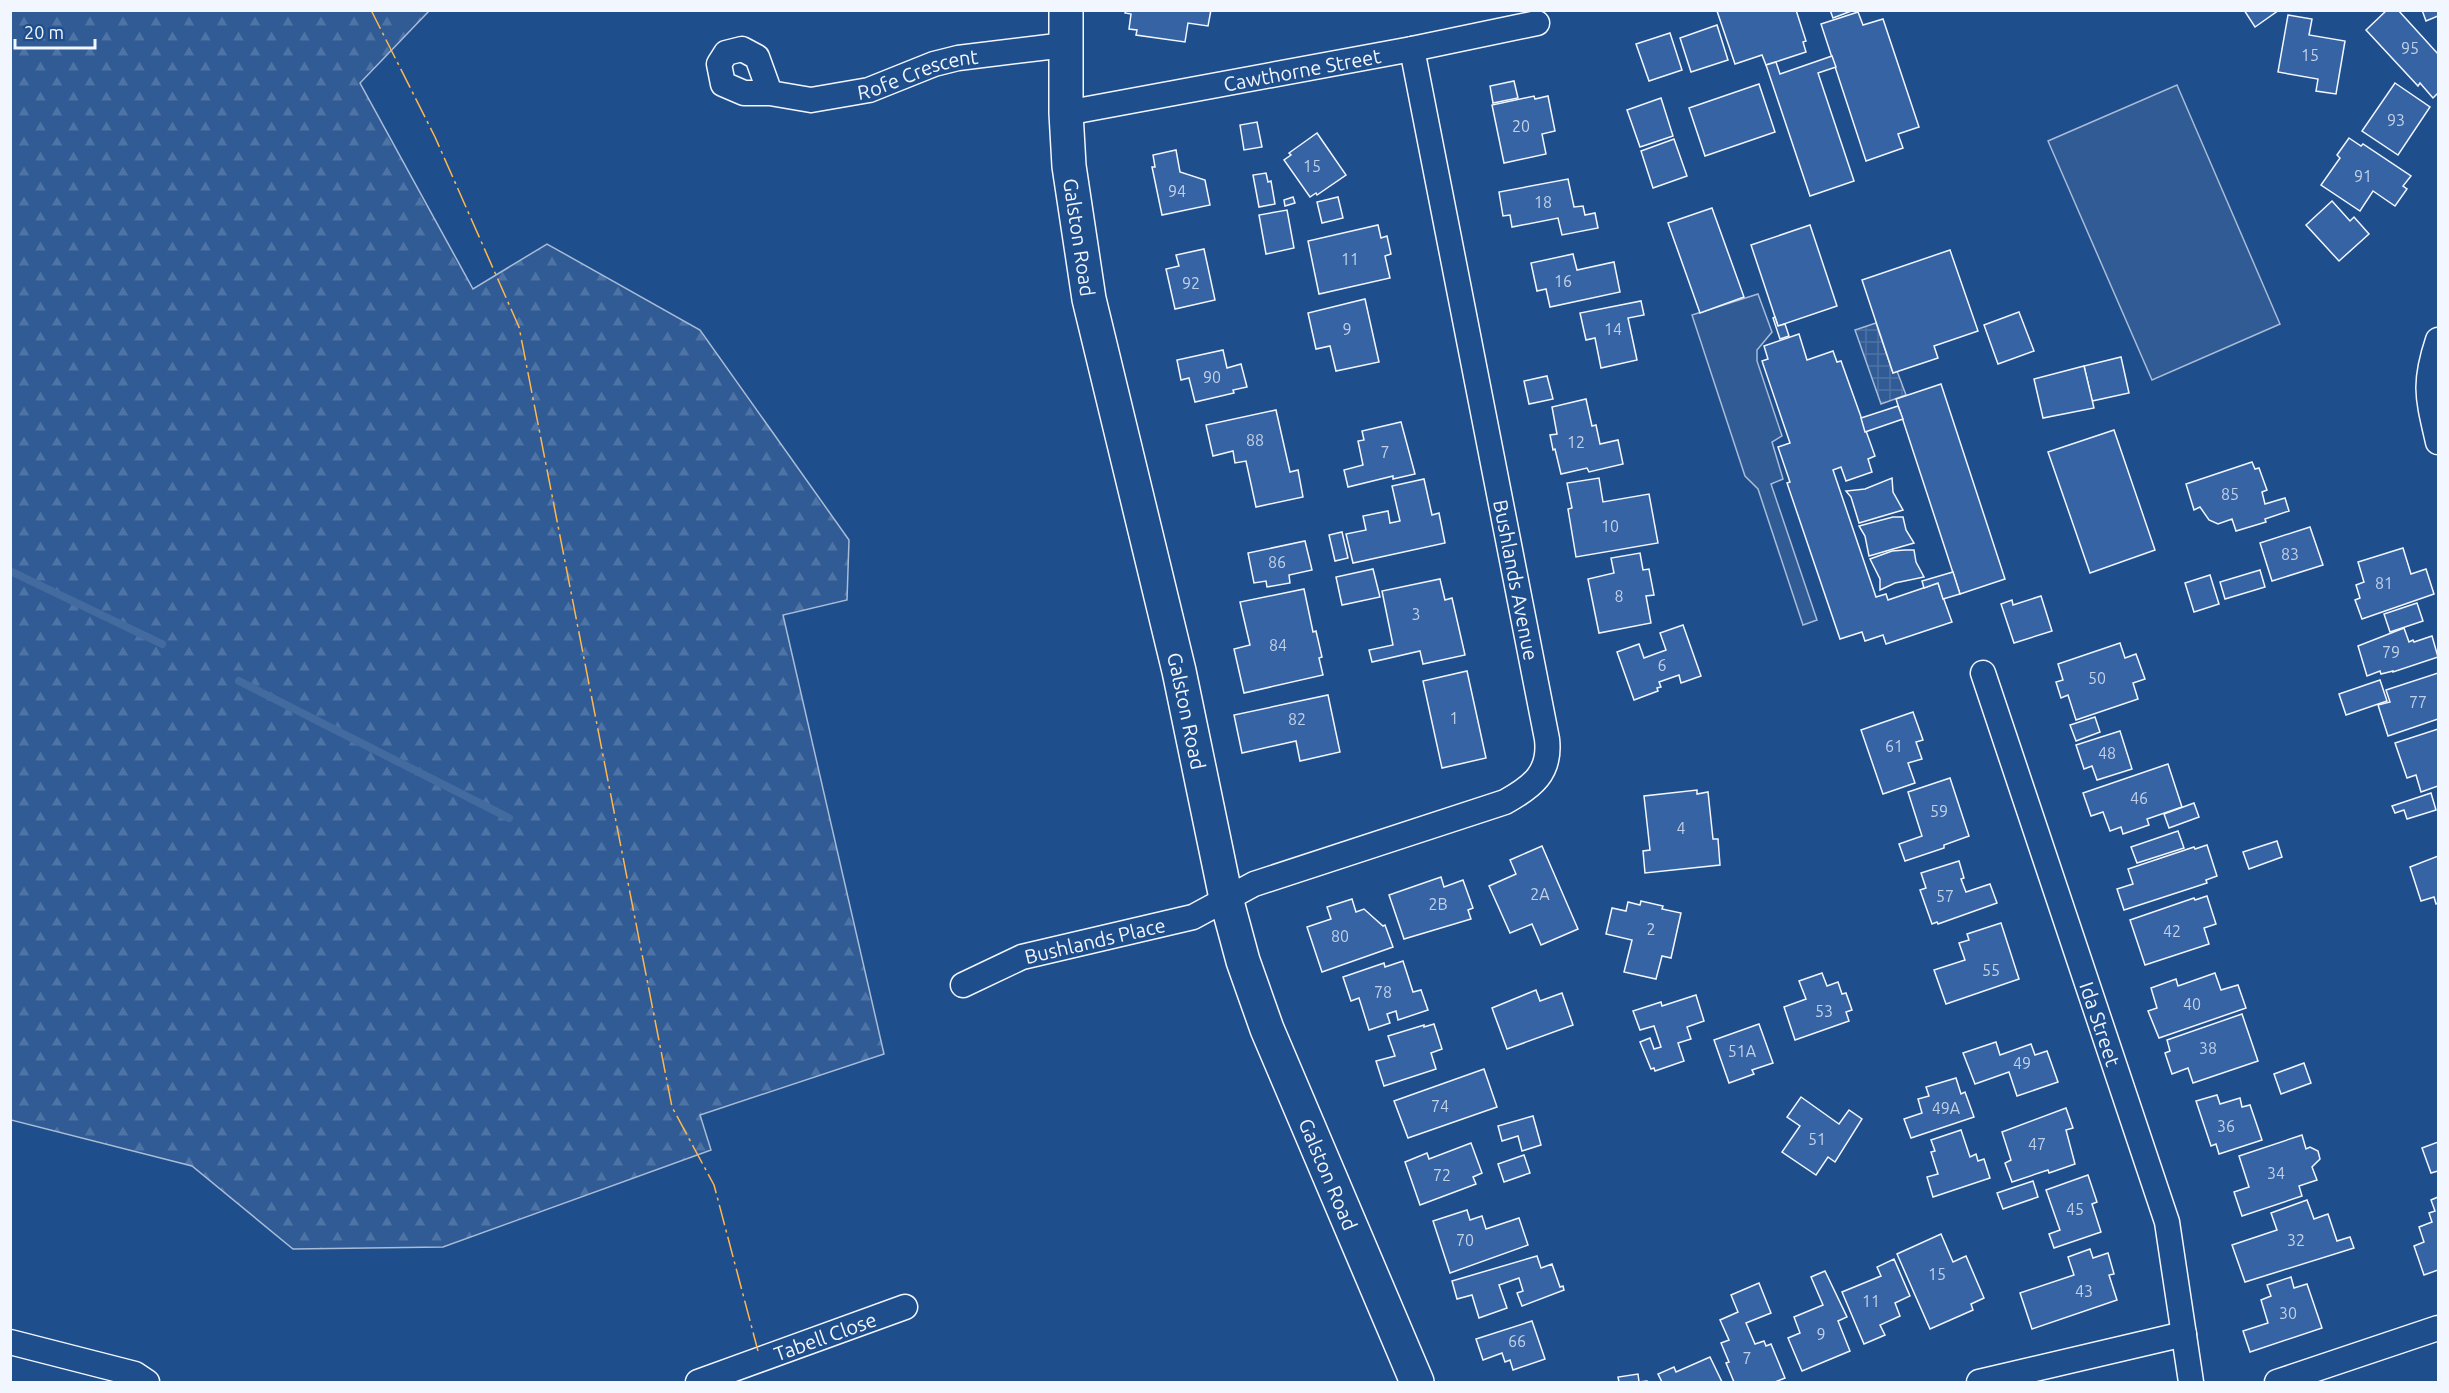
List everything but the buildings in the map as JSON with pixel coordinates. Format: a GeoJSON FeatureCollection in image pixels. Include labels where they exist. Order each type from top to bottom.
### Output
{"type":"FeatureCollection","features":[{"type":"Feature","properties":{"kind":"main road","name":"Galston Road"},"geometry":{"type":"LineString","coordinates":[[1066,10],[1066,113],[1069,166],[1089,299],[1179,671],[1226,898],[1243,961],[1268,1029],[1417,1383]]}},
{"type":"Feature","properties":{"kind":"street","name":"Cawthorne Street"},"geometry":{"type":"LineString","coordinates":[[1066,113],[1412,49],[1537,23]]}},
{"type":"Feature","properties":{"kind":"street","name":"Rofe Crescent"},"geometry":{"type":"LineString","coordinates":[[770,93],[811,100],[869,90],[934,64],[958,58],[1065,45]]}},
{"type":"Feature","properties":{"kind":"street","name":"Bushlands Avenue"},"geometry":{"type":"LineString","coordinates":[[1226,898],[1254,884],[1505,802],[1531,786],[1546,763],[1547,739],[1412,49]]}},
{"type":"Feature","properties":{"kind":"street"},"geometry":{"type":"LineString","coordinates":[[2439,340],[2428,371],[2428,398],[2439,442]]}},
{"type":"Feature","properties":{"kind":"street","name":"Ida Street"},"geometry":{"type":"LineString","coordinates":[[1983,673],[2166,1222],[2191,1383]]}},
{"type":"Feature","properties":{"kind":"street","name":"Bushlands Place"},"geometry":{"type":"LineString","coordinates":[[963,986],[1022,957],[1193,917],[1226,898]]}},
{"type":"Feature","properties":{"kind":"street","name":"Tabell Close"},"geometry":{"type":"LineString","coordinates":[[698,1383],[747,1375],[905,1307]]}},
{"type":"Feature","properties":{"kind":"street"},"geometry":{"type":"LineString","coordinates":[[2277,1383],[2439,1328]]}},
{"type":"Feature","properties":{"kind":"street"},"geometry":{"type":"LineString","coordinates":[[1979,1383],[2184,1334]]}},
{"type":"Feature","properties":{"kind":"street"},"geometry":{"type":"LineString","coordinates":[[10,1342],[135,1374],[147,1383]]}},
{"type":"Feature","properties":{"kind":"green space"},"geometry":{"type":"Polygon","coordinates":[[[10,11],[429,11],[360,83],[473,289],[547,244],[700,330],[849,540],[847,600],[783,615],[884,1054],[700,1115],[711,1150],[443,1247],[293,1249],[192,1166],[11,1120],[10,11]]]}},
{"type":"Feature","properties":{"kind":"shaded area"},"geometry":{"type":"Polygon","coordinates":[[[2177,85],[2280,324],[2152,380],[2048,141],[2177,85]]]}},
{"type":"Feature","properties":{"kind":"shaded area"},"geometry":{"type":"Polygon","coordinates":[[[1758,294],[1772,332],[1757,350],[1757,361],[1782,436],[1772,442],[1783,479],[1771,484],[1817,620],[1803,625],[1758,489],[1745,476],[1692,315],[1758,294]]]}},
{"type":"Feature","properties":{"kind":"shaded area"},"geometry":{"type":"Polygon","coordinates":[[[1876,323],[1893,373],[1897,371],[1906,395],[1881,404],[1855,330],[1876,323]]]}},
{"type":"Feature","properties":{"kind":"waterway"},"geometry":{"type":"LineString","coordinates":[[10,571],[162,644]]}},
{"type":"Feature","properties":{"kind":"waterway"},"geometry":{"type":"LineString","coordinates":[[239,681],[509,818]]}},
{"type":"Feature","properties":{"kind":"power"},"geometry":{"type":"LineString","coordinates":[[371,10],[435,137],[519,327],[672,1107],[714,1185],[758,1351]]}}]}
